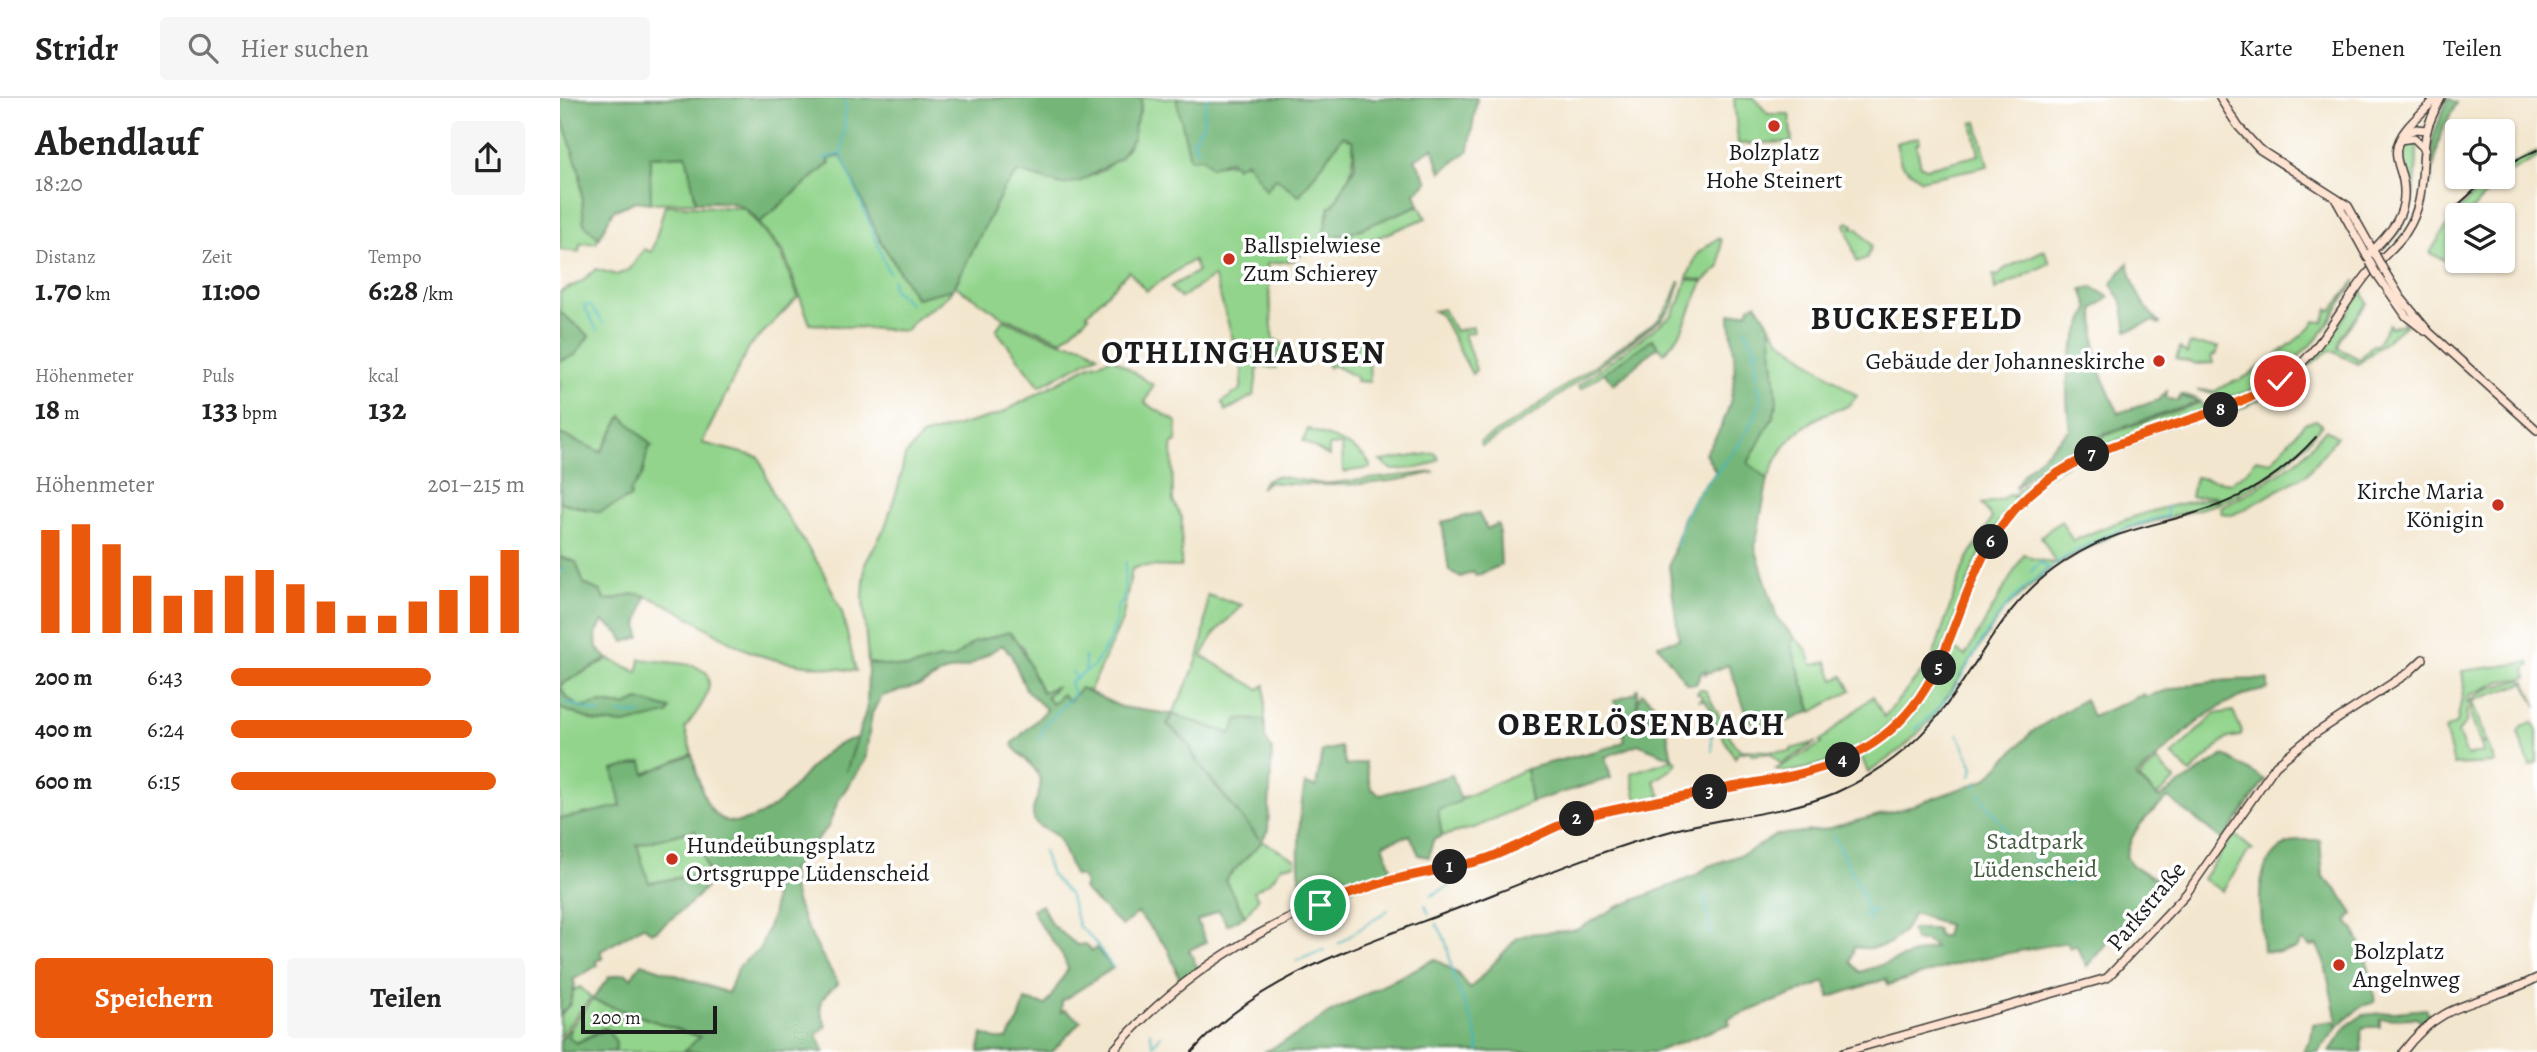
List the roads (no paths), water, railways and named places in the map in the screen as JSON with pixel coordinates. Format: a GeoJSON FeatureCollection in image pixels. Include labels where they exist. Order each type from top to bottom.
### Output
{"type":"FeatureCollection","features":[{"type":"Feature","properties":{"kind":"main road"},"geometry":{"type":"LineString","coordinates":[[2220,98],[2238,126],[2259,149],[2332,196],[2340,198],[2353,212],[2379,270],[2410,310],[2429,332],[2537,430]]}},
{"type":"Feature","properties":{"kind":"main road"},"geometry":{"type":"LineString","coordinates":[[2371,256],[2402,212],[2404,192],[2397,153],[2401,138],[2438,98]]}},
{"type":"Feature","properties":{"kind":"main road"},"geometry":{"type":"LineString","coordinates":[[1112,1052],[1174,989],[1262,931],[1303,912],[1395,879],[1480,860],[1585,816],[1804,773],[1842,760],[1872,744],[1902,719],[1928,688],[1950,645],[1979,562],[2003,524],[2027,497],[2057,473],[2092,454],[2245,400],[2280,381],[2308,357],[2333,327],[2364,279],[2398,243],[2413,221],[2420,201],[2427,129],[2438,98]]}},
{"type":"Feature","properties":{"kind":"main road"},"geometry":{"type":"LineString","coordinates":[[2412,124],[2423,123],[2427,129]]}},
{"type":"Feature","properties":{"kind":"main road"},"geometry":{"type":"LineString","coordinates":[[2401,138],[2416,129],[2427,129]]}},
{"type":"Feature","properties":{"kind":"main road"},"geometry":{"type":"LineString","coordinates":[[2401,138],[2414,138],[2425,149]]}},
{"type":"Feature","properties":{"kind":"main road","name":"Parkstraße"},"geometry":{"type":"LineString","coordinates":[[1844,1052],[2107,978],[2122,966],[2186,894],[2276,765],[2313,735],[2408,673],[2423,659]]}},
{"type":"Feature","properties":{"kind":"main road"},"geometry":{"type":"LineString","coordinates":[[2403,1052],[2420,1032],[2443,1013],[2537,978]]}},
{"type":"Feature","properties":{"kind":"waterway"},"geometry":{"type":"LineString","coordinates":[[841,98],[846,105],[842,155],[889,273]]}},
{"type":"Feature","properties":{"kind":"waterway"},"geometry":{"type":"LineString","coordinates":[[1198,151],[1192,139],[1198,136],[1197,132],[1202,128],[1206,98]]}},
{"type":"Feature","properties":{"kind":"waterway"},"geometry":{"type":"LineString","coordinates":[[823,159],[842,153]]}},
{"type":"Feature","properties":{"kind":"waterway"},"geometry":{"type":"LineString","coordinates":[[893,279],[892,288],[910,304]]}},
{"type":"Feature","properties":{"kind":"waterway"},"geometry":{"type":"LineString","coordinates":[[584,305],[590,305],[604,324]]}},
{"type":"Feature","properties":{"kind":"waterway"},"geometry":{"type":"LineString","coordinates":[[584,306],[597,330]]}},
{"type":"Feature","properties":{"kind":"waterway"},"geometry":{"type":"LineString","coordinates":[[1745,329],[1754,346],[1757,377]]}},
{"type":"Feature","properties":{"kind":"waterway"},"geometry":{"type":"LineString","coordinates":[[1755,353],[1761,348]]}},
{"type":"Feature","properties":{"kind":"waterway"},"geometry":{"type":"LineString","coordinates":[[1676,546],[1684,517],[1699,492],[1738,446],[1754,419],[1761,400],[1757,383]]}},
{"type":"Feature","properties":{"kind":"waterway"},"geometry":{"type":"LineString","coordinates":[[1915,730],[1952,692],[1996,620],[2020,593],[2057,562],[2078,550],[2121,530],[2167,516],[2167,506]]}},
{"type":"Feature","properties":{"kind":"waterway"},"geometry":{"type":"LineString","coordinates":[[1039,740],[1044,726],[1074,694],[1070,682],[1095,665],[1110,639],[1116,622],[1117,608],[1123,601],[1126,562]]}},
{"type":"Feature","properties":{"kind":"waterway"},"geometry":{"type":"LineString","coordinates":[[2031,572],[2040,562],[2047,567]]}},
{"type":"Feature","properties":{"kind":"waterway"},"geometry":{"type":"LineString","coordinates":[[560,572],[566,568]]}},
{"type":"Feature","properties":{"kind":"waterway"},"geometry":{"type":"LineString","coordinates":[[1085,657],[1085,670]]}},
{"type":"Feature","properties":{"kind":"waterway"},"geometry":{"type":"LineString","coordinates":[[1072,671],[1076,679]]}},
{"type":"Feature","properties":{"kind":"waterway"},"geometry":{"type":"LineString","coordinates":[[565,702],[599,713]]}},
{"type":"Feature","properties":{"kind":"waterway"},"geometry":{"type":"LineString","coordinates":[[619,713],[641,714]]}},
{"type":"Feature","properties":{"kind":"waterway"},"geometry":{"type":"LineString","coordinates":[[1711,731],[1712,751]]}},
{"type":"Feature","properties":{"kind":"waterway"},"geometry":{"type":"LineString","coordinates":[[1958,734],[1973,767],[1971,776]]}},
{"type":"Feature","properties":{"kind":"waterway"},"geometry":{"type":"LineString","coordinates":[[1975,783],[1976,787]]}},
{"type":"Feature","properties":{"kind":"waterway"},"geometry":{"type":"LineString","coordinates":[[1979,793],[2004,827],[2010,841]]}},
{"type":"Feature","properties":{"kind":"waterway"},"geometry":{"type":"LineString","coordinates":[[1569,829],[1593,820]]}},
{"type":"Feature","properties":{"kind":"waterway"},"geometry":{"type":"LineString","coordinates":[[1833,836],[1861,890],[1870,921]]}},
{"type":"Feature","properties":{"kind":"waterway"},"geometry":{"type":"LineString","coordinates":[[2029,849],[2043,873]]}},
{"type":"Feature","properties":{"kind":"waterway"},"geometry":{"type":"LineString","coordinates":[[1043,851],[1051,875],[1069,894],[1079,927],[1093,940],[1113,968]]}},
{"type":"Feature","properties":{"kind":"waterway"},"geometry":{"type":"LineString","coordinates":[[2051,880],[2071,882]]}},
{"type":"Feature","properties":{"kind":"waterway"},"geometry":{"type":"LineString","coordinates":[[1430,896],[1449,886]]}},
{"type":"Feature","properties":{"kind":"waterway"},"geometry":{"type":"LineString","coordinates":[[1704,895],[1711,935]]}},
{"type":"Feature","properties":{"kind":"waterway"},"geometry":{"type":"LineString","coordinates":[[1425,905],[1429,914]]}},
{"type":"Feature","properties":{"kind":"waterway"},"geometry":{"type":"LineString","coordinates":[[1338,944],[1388,910]]}},
{"type":"Feature","properties":{"kind":"waterway"},"geometry":{"type":"LineString","coordinates":[[1863,918],[1868,910],[1876,912]]}},
{"type":"Feature","properties":{"kind":"waterway"},"geometry":{"type":"LineString","coordinates":[[1436,924],[1444,937],[1455,980],[1473,1023],[1479,1052]]}},
{"type":"Feature","properties":{"kind":"waterway"},"geometry":{"type":"LineString","coordinates":[[1296,961],[1324,950]]}},
{"type":"Feature","properties":{"kind":"waterway"},"geometry":{"type":"LineString","coordinates":[[1150,1032],[1153,1045]]}},
{"type":"Feature","properties":{"kind":"waterway"},"geometry":{"type":"LineString","coordinates":[[1154,1044],[1161,1035]]}},
{"type":"Feature","properties":{"kind":"railway"},"geometry":{"type":"LineString","coordinates":[[2515,161],[2537,150]]}},
{"type":"Feature","properties":{"kind":"railway"},"geometry":{"type":"LineString","coordinates":[[2460,203],[2476,189]]}},
{"type":"Feature","properties":{"kind":"railway"},"geometry":{"type":"LineString","coordinates":[[1192,1052],[1220,1024],[1251,1001],[1284,980],[1358,946],[1622,846],[1695,825],[1796,806],[1835,793],[1866,777],[1909,746],[1933,721],[2007,617],[2036,584],[2054,569],[2075,555],[2115,536],[2196,513],[2246,492],[2283,468],[2316,437]]}},
{"type":"Feature","properties":{"kind":"place","name":"Bolzplatz Hohe Steinert"},"geometry":{"type":"Point","coordinates":[1774,126]}},
{"type":"Feature","properties":{"kind":"place","name":"Ballspielwiese Zum Schierey"},"geometry":{"type":"Point","coordinates":[1229,259]}},
{"type":"Feature","properties":{"kind":"place","name":"Gebäude der Johanneskirche"},"geometry":{"type":"Point","coordinates":[2159,361]}},
{"type":"Feature","properties":{"kind":"place","name":"Kirche Maria Königin"},"geometry":{"type":"Point","coordinates":[2498,505]}},
{"type":"Feature","properties":{"kind":"place","name":"Hundeübungsplatz Ortsgruppe Lüdenscheid"},"geometry":{"type":"Point","coordinates":[672,859]}},
{"type":"Feature","properties":{"kind":"place","name":"Bolzplatz Angelnweg"},"geometry":{"type":"Point","coordinates":[2339,965]}},
{"type":"Feature","properties":{"kind":"district","name":"BUCKESFELD"},"geometry":{"type":"Point","coordinates":[1917,318]}},
{"type":"Feature","properties":{"kind":"district","name":"OTHLINGHAUSEN"},"geometry":{"type":"Point","coordinates":[1244,352]}},
{"type":"Feature","properties":{"kind":"district","name":"OBERLÖSENBACH"},"geometry":{"type":"Point","coordinates":[1642,724]}},
{"type":"Feature","properties":{"kind":"park label","name":"Stadtpark Lüdenscheid"},"geometry":{"type":"Point","coordinates":[2035,855]}}]}
